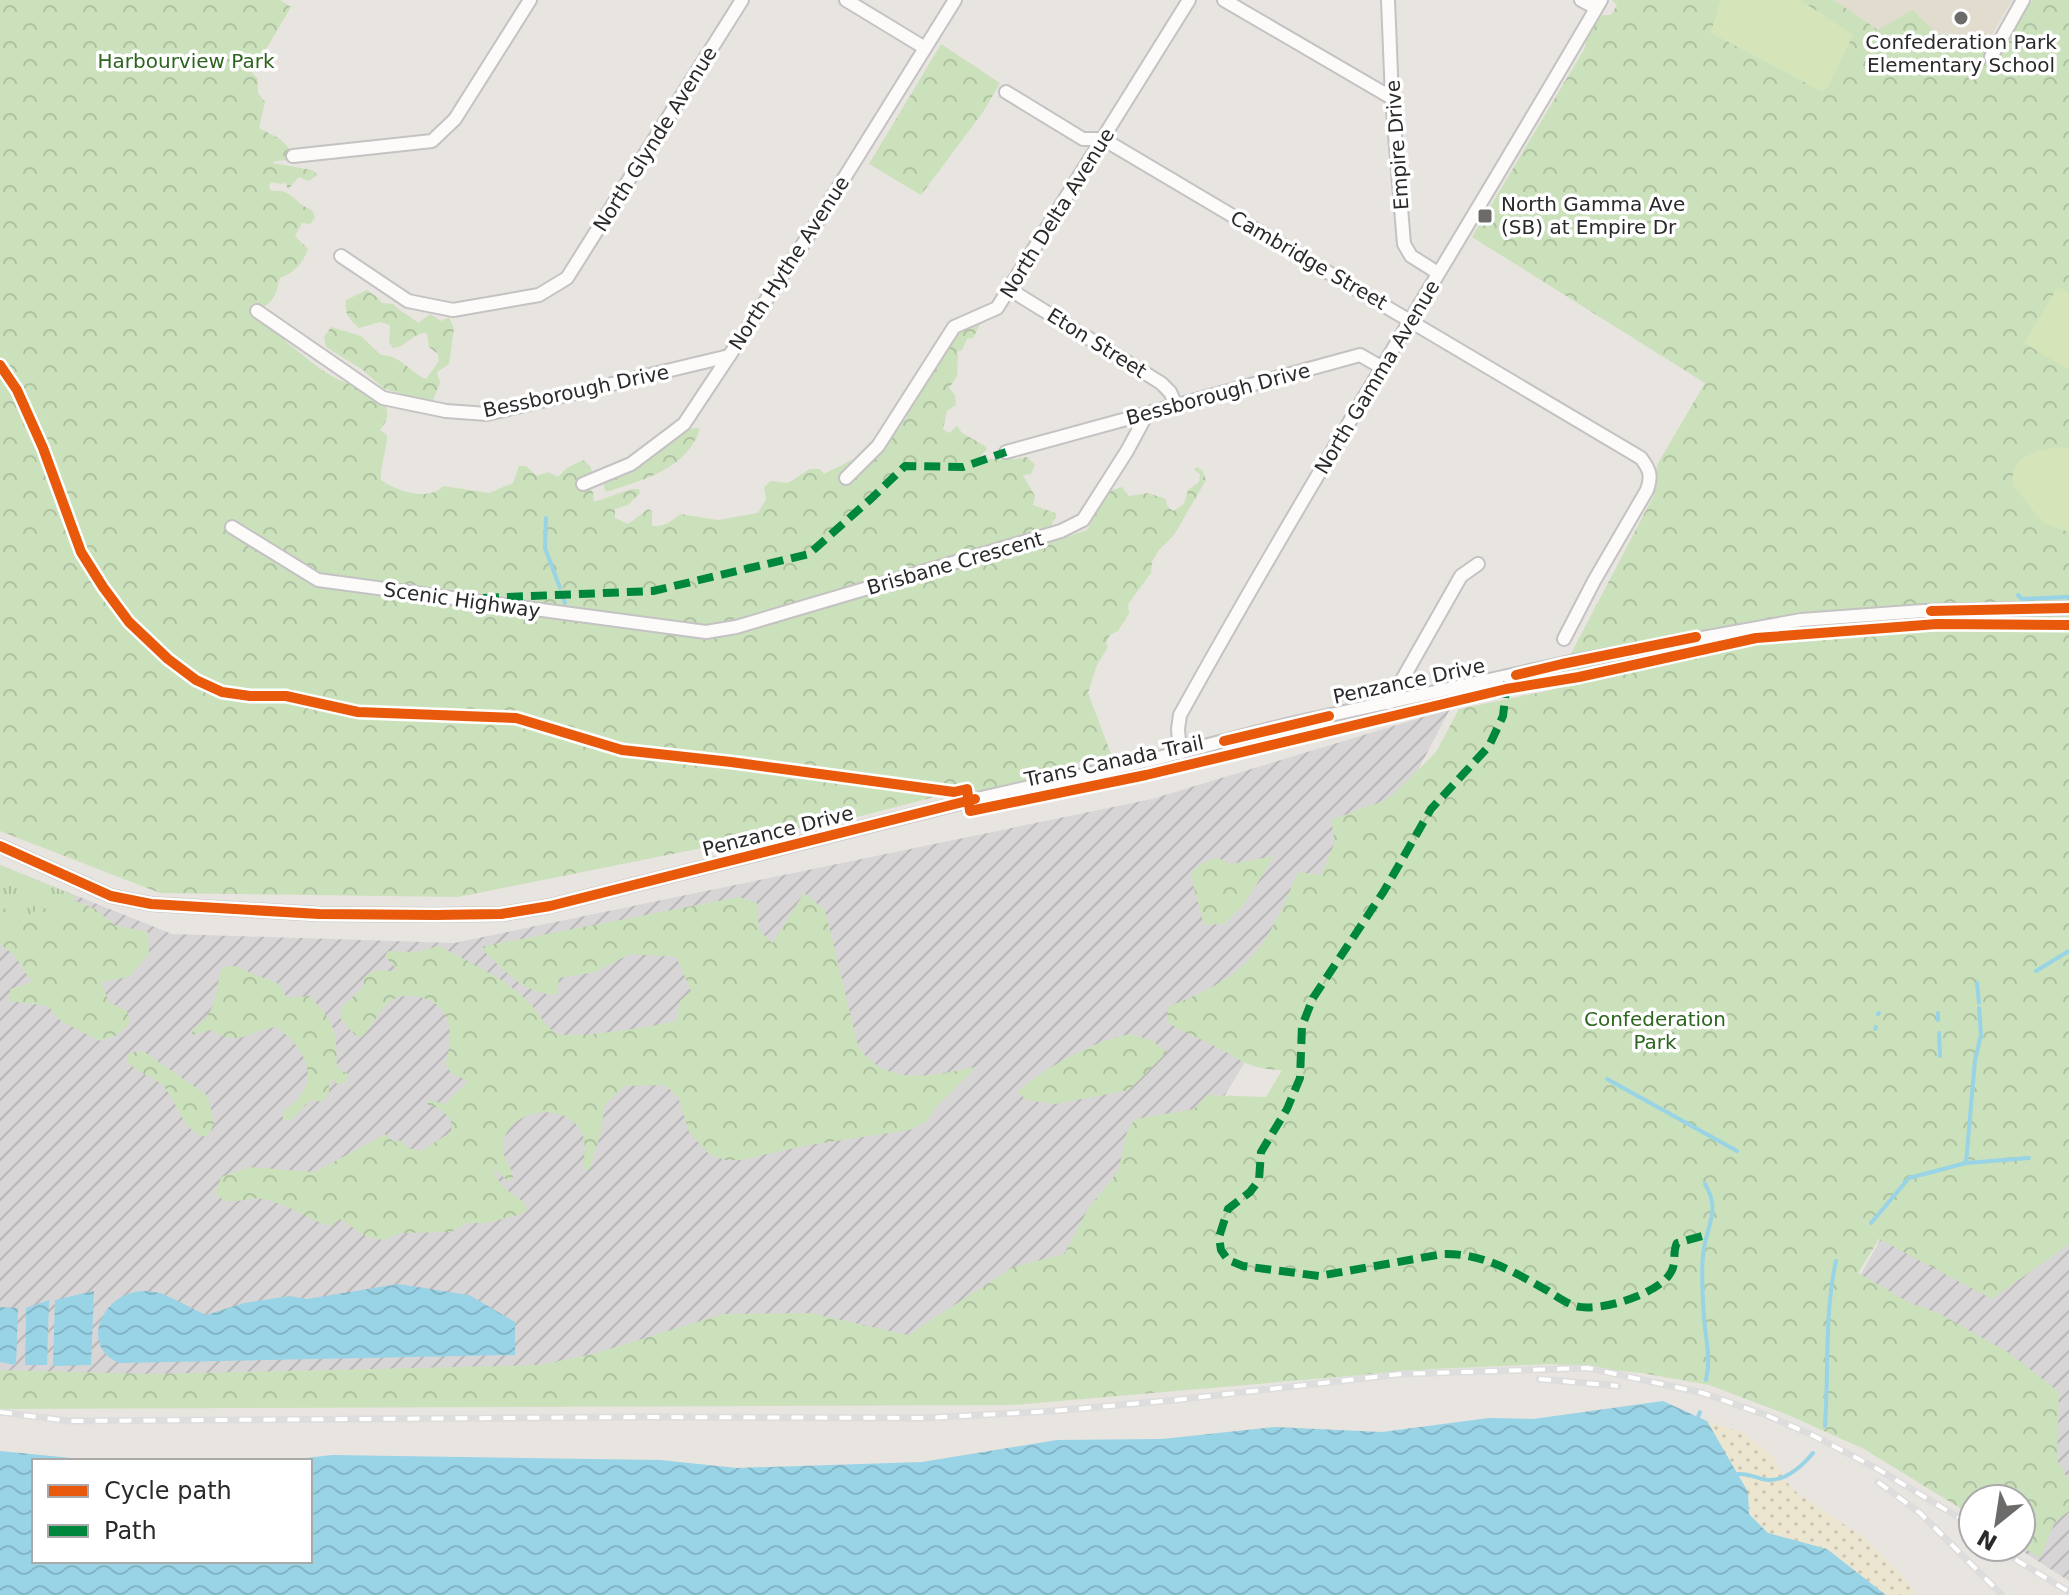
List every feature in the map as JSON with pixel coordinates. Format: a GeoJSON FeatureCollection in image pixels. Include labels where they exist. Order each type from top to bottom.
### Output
{"type":"FeatureCollection","features":[{"type":"Feature","properties":{"kind":"street"},"geometry":{"type":"LineString","coordinates":[[293,156],[432,141],[455,119],[530,0]]}},
{"type":"Feature","properties":{"kind":"street","name":"North Glynde Avenue"},"geometry":{"type":"LineString","coordinates":[[341,256],[408,301],[453,310],[539,295],[567,278],[742,0]]}},
{"type":"Feature","properties":{"kind":"street"},"geometry":{"type":"LineString","coordinates":[[846,0],[925,48]]}},
{"type":"Feature","properties":{"kind":"street","name":"North Hythe Avenue"},"geometry":{"type":"LineString","coordinates":[[583,484],[631,464],[684,424],[955,0]]}},
{"type":"Feature","properties":{"kind":"street","name":"North Delta Avenue"},"geometry":{"type":"LineString","coordinates":[[846,478],[878,446],[954,327],[997,308],[1189,0]]}},
{"type":"Feature","properties":{"kind":"street"},"geometry":{"type":"LineString","coordinates":[[1224,0],[1392,98]]}},
{"type":"Feature","properties":{"kind":"street","name":"Empire Drive"},"geometry":{"type":"LineString","coordinates":[[1388,0],[1392,98],[1404,244],[1411,256],[1438,273]]}},
{"type":"Feature","properties":{"kind":"street"},"geometry":{"type":"LineString","coordinates":[[1581,0],[1599,4]]}},
{"type":"Feature","properties":{"kind":"street"},"geometry":{"type":"LineString","coordinates":[[1991,57],[2023,0]]}},
{"type":"Feature","properties":{"kind":"street","name":"North Gamma Avenue"},"geometry":{"type":"LineString","coordinates":[[1180,753],[1180,715],[1381,367],[1599,4]]}},
{"type":"Feature","properties":{"kind":"street","name":"Cambridge Street"},"geometry":{"type":"LineString","coordinates":[[1006,92],[1083,139],[1103,139],[1632,452],[1648,468],[1652,478],[1564,639]]}},
{"type":"Feature","properties":{"kind":"street","name":"Eton Street"},"geometry":{"type":"LineString","coordinates":[[1009,289],[1161,383],[1176,405]]}},
{"type":"Feature","properties":{"kind":"street","name":"Bessborough Drive"},"geometry":{"type":"LineString","coordinates":[[257,311],[383,398],[446,411],[487,414],[729,356]]}},
{"type":"Feature","properties":{"kind":"street","name":"Bessborough Drive"},"geometry":{"type":"LineString","coordinates":[[1006,452],[1360,355],[1381,367]]}},
{"type":"Feature","properties":{"kind":"street","name":"Brisbane Crescent"},"geometry":{"type":"LineString","coordinates":[[706,632],[736,627],[1061,531],[1083,520],[1147,414]]}},
{"type":"Feature","properties":{"kind":"street","name":"Scenic Highway"},"geometry":{"type":"LineString","coordinates":[[232,527],[318,580],[706,632]]}},
{"type":"Feature","properties":{"kind":"street"},"geometry":{"type":"LineString","coordinates":[[1389,703],[1461,576],[1478,564]]}},
{"type":"Feature","properties":{"kind":"street","name":"Penzance Drive"},"geometry":{"type":"LineString","coordinates":[[0,846],[111,896],[151,904],[319,914],[501,914],[550,906],[1290,724],[1575,661],[1801,620],[1923,611],[2069,608]]}},
{"type":"Feature","properties":{"kind":"shaded area","name":"Confederation Park Elementary School"},"geometry":{"type":"Polygon","coordinates":[[[1834,0],[2012,0],[1989,40],[1983,44],[1973,38],[1948,33],[1878,30],[1834,0]]]}},
{"type":"Feature","properties":{"kind":"shaded area"},"geometry":{"type":"Polygon","coordinates":[[[1450,709],[1398,808],[1069,1354],[0,1387],[0,865],[172,934],[454,943],[1152,799],[1450,709]]]}},
{"type":"Feature","properties":{"kind":"shaded area"},"geometry":{"type":"Polygon","coordinates":[[[1884,1233],[2069,1238],[2069,1581],[2037,1560],[2037,1483],[2009,1483],[1856,1283],[1884,1233]]]}},
{"type":"Feature","properties":{"kind":"green space","name":"Harbourview Park"},"geometry":{"type":"Polygon","coordinates":[[[0,0],[280,0],[291,7],[252,73],[258,79],[258,93],[265,102],[259,128],[280,139],[290,149],[290,160],[273,163],[312,170],[318,175],[308,181],[299,177],[288,189],[285,182],[271,182],[271,191],[285,192],[312,210],[315,218],[310,224],[302,223],[295,236],[308,249],[301,263],[280,278],[272,300],[251,313],[252,317],[275,329],[285,341],[324,371],[383,402],[387,410],[380,430],[387,435],[381,480],[395,488],[421,494],[437,491],[443,486],[489,493],[513,483],[519,466],[526,466],[537,476],[548,472],[558,477],[583,460],[591,467],[592,473],[580,481],[593,492],[594,502],[639,489],[640,493],[628,505],[615,509],[615,518],[628,524],[648,509],[652,511],[652,526],[671,521],[680,514],[718,520],[758,513],[766,499],[764,487],[771,481],[788,483],[810,469],[820,469],[824,474],[889,441],[895,428],[907,417],[908,410],[955,330],[979,319],[980,324],[973,338],[967,339],[962,350],[956,352],[957,376],[949,388],[955,395],[956,405],[947,411],[943,429],[949,433],[957,426],[962,433],[985,446],[987,449],[978,459],[1027,457],[1035,465],[1031,474],[1023,475],[1035,496],[1033,505],[1055,513],[1056,518],[1052,528],[1020,537],[1022,547],[1046,544],[1087,530],[1107,492],[1122,487],[1129,496],[1148,493],[1166,499],[1167,506],[1173,511],[1184,504],[1188,490],[1199,482],[1200,474],[1194,470],[1196,467],[1202,470],[1206,480],[1174,535],[1152,562],[1151,573],[1128,604],[1129,613],[1118,631],[1110,635],[1088,693],[1111,754],[1076,763],[1073,772],[1054,775],[1026,786],[938,796],[861,816],[458,897],[160,893],[0,831],[0,0]]]}},
{"type":"Feature","properties":{"kind":"green space","name":"Confederation Park"},"geometry":{"type":"Polygon","coordinates":[[[1612,0],[1834,0],[1878,30],[1913,10],[1936,33],[1968,36],[1983,44],[1989,40],[1983,51],[1996,61],[2032,0],[2069,0],[2069,1244],[1992,1299],[1879,1239],[1858,1273],[2009,1353],[2059,1392],[2057,1460],[2069,1481],[2069,1511],[2055,1522],[2040,1558],[2037,1556],[2037,1483],[1957,1483],[1957,1506],[1864,1449],[1786,1414],[1709,1385],[1642,1373],[1553,1364],[1431,1369],[1012,1405],[0,1409],[0,1370],[153,1374],[539,1365],[593,1354],[723,1314],[810,1313],[908,1335],[1013,1267],[1064,1254],[1088,1209],[1118,1171],[1127,1132],[1135,1119],[1194,1109],[1207,1095],[1266,1097],[1282,1070],[1252,1066],[1179,1029],[1168,1022],[1167,1007],[1217,984],[1251,958],[1275,922],[1298,872],[1321,875],[1335,842],[1331,820],[1385,800],[1397,791],[1436,752],[1459,709],[1552,690],[1654,495],[1657,465],[1705,383],[1472,237],[1585,48],[1593,26],[1602,15],[1611,15],[1617,5],[1612,0]]]}},
{"type":"Feature","properties":{"kind":"green space"},"geometry":{"type":"Polygon","coordinates":[[[1720,0],[1800,0],[1853,35],[1827,89],[1821,91],[1711,33],[1720,0]]]}},
{"type":"Feature","properties":{"kind":"green space"},"geometry":{"type":"Polygon","coordinates":[[[941,44],[1000,83],[983,112],[921,195],[869,164],[941,44]]]}},
{"type":"Feature","properties":{"kind":"green space"},"geometry":{"type":"Polygon","coordinates":[[[2058,287],[2069,293],[2069,370],[2024,343],[2058,287]]]}},
{"type":"Feature","properties":{"kind":"green space"},"geometry":{"type":"Polygon","coordinates":[[[367,290],[382,303],[393,304],[418,323],[430,314],[441,321],[449,317],[454,328],[449,364],[437,372],[440,383],[433,400],[426,403],[383,388],[363,370],[326,347],[324,337],[331,327],[361,336],[381,355],[400,361],[426,379],[439,361],[438,354],[429,347],[427,333],[393,348],[389,342],[390,325],[380,322],[359,328],[355,325],[347,313],[346,300],[367,290]]]}},
{"type":"Feature","properties":{"kind":"green space"},"geometry":{"type":"Polygon","coordinates":[[[700,429],[694,443],[674,464],[607,492],[604,489],[604,480],[679,431],[700,429]]]}},
{"type":"Feature","properties":{"kind":"green space"},"geometry":{"type":"Polygon","coordinates":[[[2059,447],[2069,449],[2069,532],[2043,523],[2013,485],[2016,467],[2026,456],[2059,447]]]}},
{"type":"Feature","properties":{"kind":"green space"},"geometry":{"type":"Polygon","coordinates":[[[1274,856],[1244,905],[1224,924],[1204,925],[1190,873],[1206,861],[1218,858],[1231,864],[1274,856]]]}},
{"type":"Feature","properties":{"kind":"green space"},"geometry":{"type":"Polygon","coordinates":[[[0,865],[76,896],[60,914],[18,922],[0,904],[0,865]]]}},
{"type":"Feature","properties":{"kind":"green space"},"geometry":{"type":"Polygon","coordinates":[[[804,893],[825,910],[858,1046],[870,1060],[883,1069],[912,1076],[976,1067],[937,1106],[927,1121],[910,1130],[809,1145],[741,1160],[725,1160],[709,1154],[689,1132],[678,1097],[665,1085],[625,1086],[605,1104],[600,1136],[589,1170],[584,1170],[585,1146],[582,1133],[574,1123],[551,1112],[526,1116],[515,1122],[503,1144],[513,1179],[508,1181],[493,1168],[501,1184],[524,1202],[527,1210],[522,1214],[487,1223],[468,1223],[451,1232],[402,1233],[383,1240],[367,1237],[340,1219],[331,1226],[271,1201],[231,1202],[215,1193],[221,1177],[249,1167],[315,1172],[385,1134],[394,1142],[399,1140],[408,1148],[421,1151],[451,1132],[449,1117],[427,1104],[428,1100],[445,1104],[469,1080],[454,1075],[445,1063],[450,1032],[438,1006],[419,997],[397,998],[384,1007],[362,1037],[355,1035],[340,1018],[342,1007],[364,986],[364,978],[368,974],[398,971],[385,956],[388,951],[415,952],[440,946],[512,988],[558,1034],[581,1035],[652,1026],[676,1021],[680,1001],[691,991],[676,957],[630,954],[595,972],[559,978],[557,994],[546,994],[516,980],[482,949],[484,946],[739,897],[757,903],[759,930],[772,943],[804,893]]]}},
{"type":"Feature","properties":{"kind":"green space"},"geometry":{"type":"Polygon","coordinates":[[[73,900],[95,909],[115,925],[148,932],[149,954],[129,977],[101,982],[109,1002],[127,1011],[130,1024],[115,1036],[100,1041],[61,1021],[48,1006],[10,1001],[10,989],[32,982],[14,955],[0,944],[0,904],[19,922],[41,907],[60,914],[73,900]]]}},
{"type":"Feature","properties":{"kind":"green space"},"geometry":{"type":"Polygon","coordinates":[[[234,966],[279,984],[287,998],[309,996],[325,1013],[333,1028],[337,1068],[349,1075],[347,1081],[339,1085],[329,1078],[329,1092],[323,1102],[311,1100],[292,1119],[285,1121],[282,1116],[304,1090],[307,1068],[297,1047],[277,1027],[237,1038],[211,1030],[192,1035],[193,1028],[211,1010],[222,967],[234,966]]]}},
{"type":"Feature","properties":{"kind":"green space"},"geometry":{"type":"Polygon","coordinates":[[[1130,1034],[1151,1040],[1167,1052],[1129,1090],[1055,1104],[1026,1100],[1017,1091],[1070,1056],[1130,1034]]]}},
{"type":"Feature","properties":{"kind":"green space"},"geometry":{"type":"Polygon","coordinates":[[[143,1051],[208,1096],[214,1124],[207,1137],[199,1135],[186,1124],[163,1086],[127,1061],[129,1053],[143,1051]]]}},
{"type":"Feature","properties":{"kind":"sand"},"geometry":{"type":"Polygon","coordinates":[[[1707,1421],[1743,1433],[1772,1455],[1785,1480],[1796,1492],[1864,1538],[1916,1595],[1886,1595],[1827,1549],[1768,1533],[1749,1514],[1748,1492],[1707,1421]]]}},
{"type":"Feature","properties":{"kind":"water"},"geometry":{"type":"Polygon","coordinates":[[[398,1284],[469,1295],[515,1322],[515,1355],[120,1363],[107,1355],[100,1344],[98,1331],[110,1306],[122,1297],[137,1292],[160,1293],[206,1315],[244,1303],[289,1296],[307,1299],[398,1284]]]}},
{"type":"Feature","properties":{"kind":"water"},"geometry":{"type":"Polygon","coordinates":[[[94,1291],[91,1365],[53,1366],[55,1300],[94,1291]]]}},
{"type":"Feature","properties":{"kind":"water"},"geometry":{"type":"Polygon","coordinates":[[[49,1300],[47,1365],[25,1365],[26,1308],[49,1300]]]}},
{"type":"Feature","properties":{"kind":"water"},"geometry":{"type":"Polygon","coordinates":[[[0,1307],[18,1308],[16,1365],[0,1362],[0,1307]]]}},
{"type":"Feature","properties":{"kind":"water"},"geometry":{"type":"Polygon","coordinates":[[[1663,1401],[1707,1421],[1748,1492],[1749,1514],[1768,1533],[1827,1549],[1886,1595],[0,1595],[0,1451],[82,1459],[32,1459],[32,1563],[312,1563],[312,1459],[298,1459],[332,1455],[660,1460],[737,1468],[922,1462],[1057,1440],[1162,1439],[1275,1427],[1382,1432],[1489,1418],[1533,1419],[1663,1401]]]}},
{"type":"Feature","properties":{"kind":"waterway"},"geometry":{"type":"LineString","coordinates":[[546,518],[545,548],[560,588]]}},
{"type":"Feature","properties":{"kind":"waterway"},"geometry":{"type":"LineString","coordinates":[[2018,595],[2022,599],[2069,597]]}},
{"type":"Feature","properties":{"kind":"waterway"},"geometry":{"type":"LineString","coordinates":[[563,597],[565,603]]}},
{"type":"Feature","properties":{"kind":"waterway"},"geometry":{"type":"LineString","coordinates":[[2036,971],[2069,951]]}},
{"type":"Feature","properties":{"kind":"waterway"},"geometry":{"type":"LineString","coordinates":[[1977,983],[1979,1003]]}},
{"type":"Feature","properties":{"kind":"waterway"},"geometry":{"type":"LineString","coordinates":[[1871,1223],[1909,1178],[1966,1163],[1975,1060],[1981,1035],[1979,1008]]}},
{"type":"Feature","properties":{"kind":"waterway"},"geometry":{"type":"LineString","coordinates":[[1938,1013],[1938,1020]]}},
{"type":"Feature","properties":{"kind":"waterway"},"geometry":{"type":"LineString","coordinates":[[1939,1033],[1940,1056]]}},
{"type":"Feature","properties":{"kind":"waterway"},"geometry":{"type":"LineString","coordinates":[[1607,1079],[1737,1151]]}},
{"type":"Feature","properties":{"kind":"waterway"},"geometry":{"type":"LineString","coordinates":[[1966,1163],[2029,1158]]}},
{"type":"Feature","properties":{"kind":"waterway"},"geometry":{"type":"LineString","coordinates":[[1705,1184],[1712,1203],[1702,1263],[1708,1357],[1706,1380]]}},
{"type":"Feature","properties":{"kind":"waterway"},"geometry":{"type":"LineString","coordinates":[[1825,1426],[1828,1323],[1836,1261]]}},
{"type":"Feature","properties":{"kind":"waterway"},"geometry":{"type":"LineString","coordinates":[[1698,1417],[1700,1412]]}},
{"type":"Feature","properties":{"kind":"waterway"},"geometry":{"type":"LineString","coordinates":[[1737,1474],[1776,1479],[1794,1471],[1813,1453]]}},
{"type":"Feature","properties":{"kind":"railway"},"geometry":{"type":"LineString","coordinates":[[0,1412],[68,1421],[924,1418],[1175,1400],[1401,1374],[1588,1368],[1703,1393],[1766,1415],[1876,1468],[1957,1516]]}},
{"type":"Feature","properties":{"kind":"railway"},"geometry":{"type":"LineString","coordinates":[[1539,1379],[1618,1386]]}},
{"type":"Feature","properties":{"kind":"railway"},"geometry":{"type":"LineString","coordinates":[[1878,1482],[1920,1513],[2002,1595]]}},
{"type":"Feature","properties":{"kind":"railway"},"geometry":{"type":"LineString","coordinates":[[2021,1563],[2069,1592]]}},
{"type":"Feature","properties":{"kind":"marked path"},"geometry":{"type":"LineString","coordinates":[[459,599],[653,591],[809,554],[905,466],[963,467],[1006,452]]}},
{"type":"Feature","properties":{"kind":"marked path"},"geometry":{"type":"LineString","coordinates":[[1507,682],[1503,716],[1489,746],[1431,809],[1384,891],[1313,998],[1302,1026],[1300,1078],[1287,1109],[1261,1152],[1259,1180],[1250,1192],[1228,1209],[1219,1237],[1221,1250],[1228,1260],[1243,1266],[1319,1276],[1443,1254],[1472,1257],[1498,1265],[1575,1306],[1598,1307],[1628,1300],[1655,1288],[1671,1272],[1677,1243],[1702,1236]]}},
{"type":"Feature","properties":{"kind":"cycle path","name":"Trans Canada Trail"},"geometry":{"type":"LineString","coordinates":[[0,365],[17,390],[43,448],[81,552],[103,587],[129,622],[168,659],[196,680],[222,692],[286,696],[358,712],[516,718],[622,750],[954,792],[967,789],[970,811],[1146,775],[1506,689],[1579,677],[1756,638],[1937,624],[2069,625]]}},
{"type":"Feature","properties":{"kind":"cycle path"},"geometry":{"type":"LineString","coordinates":[[1931,611],[2069,608]]}},
{"type":"Feature","properties":{"kind":"cycle path"},"geometry":{"type":"LineString","coordinates":[[1516,675],[1696,637]]}},
{"type":"Feature","properties":{"kind":"cycle path"},"geometry":{"type":"LineString","coordinates":[[1224,741],[1329,716]]}},
{"type":"Feature","properties":{"kind":"cycle path"},"geometry":{"type":"LineString","coordinates":[[0,846],[111,896],[151,904],[319,914],[501,914],[550,906],[975,799]]}},
{"type":"Feature","properties":{"kind":"place","name":"Confederation Park Elementary School"},"geometry":{"type":"Point","coordinates":[1961,18]}},
{"type":"Feature","properties":{"kind":"place","name":"North Gamma Ave (SB) at Empire Dr"},"geometry":{"type":"Point","coordinates":[1485,216]}}]}
